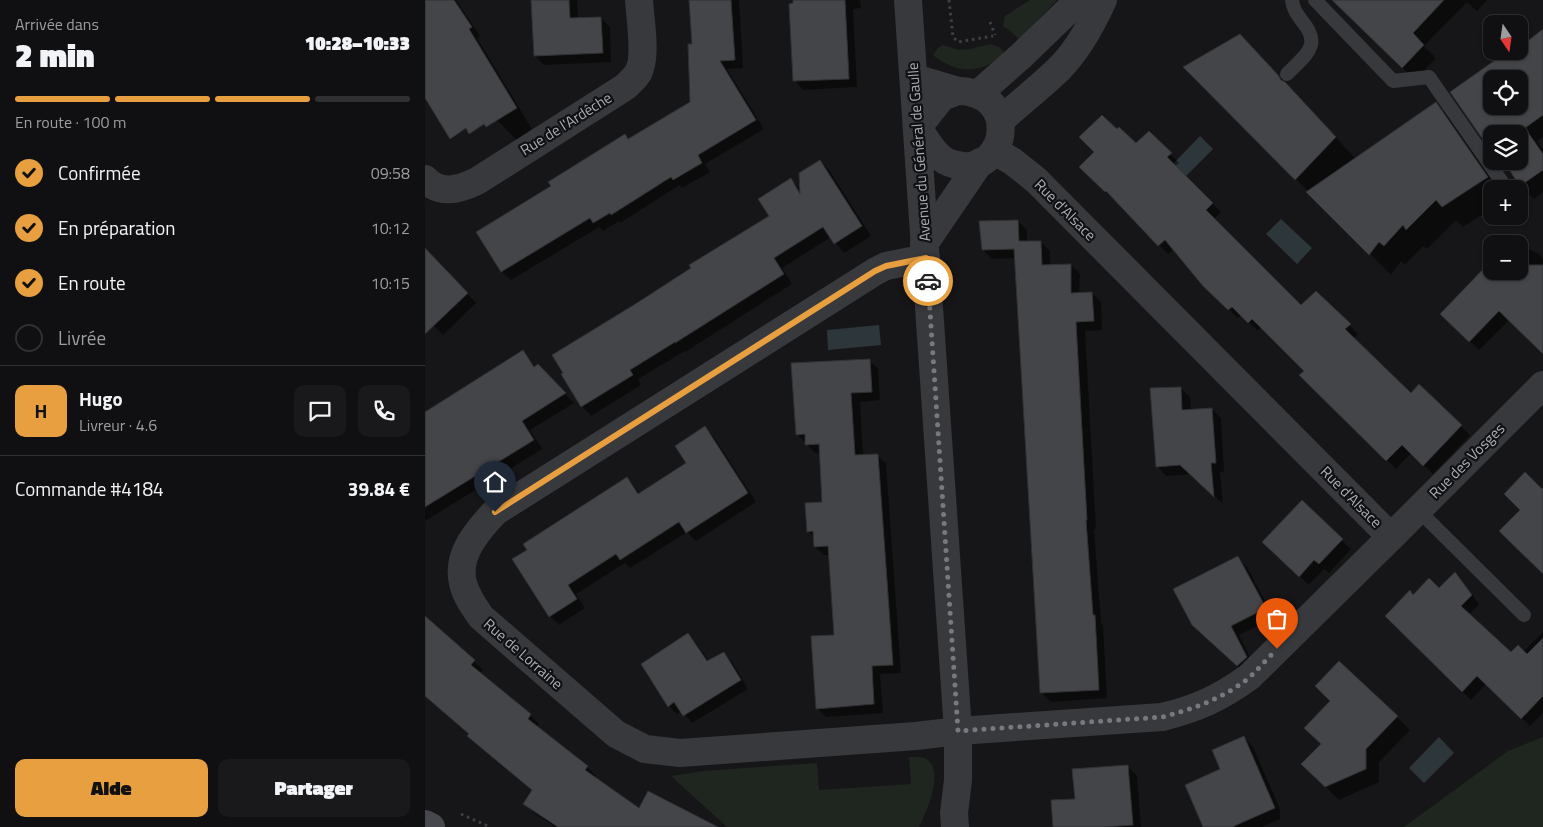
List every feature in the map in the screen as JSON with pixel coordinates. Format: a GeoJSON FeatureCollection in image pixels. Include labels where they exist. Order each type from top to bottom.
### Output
{"type":"FeatureCollection","features":[{"type":"Feature","properties":{"kind":"main road"},"geometry":{"type":"LineString","coordinates":[[425,824],[431,827]]}},
{"type":"Feature","properties":{"kind":"street","name":"Rue de l'Ardêche"},"geometry":{"type":"LineString","coordinates":[[425,178],[430,184],[446,190],[465,187],[625,87],[634,78],[641,63],[642,46],[639,0]]}},
{"type":"Feature","properties":{"kind":"street","name":"Avenue du Général de Gaulle"},"geometry":{"type":"LineString","coordinates":[[908,0],[958,731],[958,780],[952,822]]}},
{"type":"Feature","properties":{"kind":"street"},"geometry":{"type":"LineString","coordinates":[[987,157],[967,166],[954,165],[943,159],[933,150],[918,127],[942,97],[968,92],[1021,56],[1079,0]]}},
{"type":"Feature","properties":{"kind":"street"},"geometry":{"type":"LineString","coordinates":[[1001,120],[1060,68],[1093,22],[1103,0]]}},
{"type":"Feature","properties":{"kind":"street"},"geometry":{"type":"LineString","coordinates":[[914,78],[968,92],[993,104],[1001,120],[999,142],[987,157],[925,251]]}},
{"type":"Feature","properties":{"kind":"street","name":"Rue d'Alsace"},"geometry":{"type":"LineString","coordinates":[[958,731],[1162,717],[1207,703],[1228,692],[1249,677],[1391,537],[1036,180],[1012,161],[987,157]]}},
{"type":"Feature","properties":{"kind":"street","name":"Rue de Lorraine"},"geometry":{"type":"LineString","coordinates":[[925,251],[875,271],[495,512],[479,528],[468,545],[461,572],[467,594],[481,617],[615,734],[645,749],[680,753],[916,736],[958,731]]}},
{"type":"Feature","properties":{"kind":"street","name":"Rue des Vosges"},"geometry":{"type":"LineString","coordinates":[[1391,537],[1543,386]]}},
{"type":"Feature","properties":{"kind":"lane"},"geometry":{"type":"LineString","coordinates":[[1287,74],[1309,52],[1313,42],[1309,29],[1293,9],[1291,0]]}},
{"type":"Feature","properties":{"kind":"lane"},"geometry":{"type":"LineString","coordinates":[[1315,0],[1393,81],[1429,77],[1501,180]]}},
{"type":"Feature","properties":{"kind":"lane"},"geometry":{"type":"LineString","coordinates":[[1418,510],[1524,615]]}},
{"type":"Feature","properties":{"kind":"path"},"geometry":{"type":"LineString","coordinates":[[949,0],[953,37],[958,42],[995,36],[990,22]]}},
{"type":"Feature","properties":{"kind":"shaded area"},"geometry":{"type":"Polygon","coordinates":[[[1030,0],[1057,0],[1019,39],[1003,27],[1005,16],[1030,0]]]}},
{"type":"Feature","properties":{"kind":"shaded area"},"geometry":{"type":"Polygon","coordinates":[[[990,44],[999,47],[1005,53],[997,60],[979,68],[961,69],[942,62],[933,55],[943,45],[959,50],[990,44]]]}},
{"type":"Feature","properties":{"kind":"shaded area"},"geometry":{"type":"Polygon","coordinates":[[[1200,136],[1213,149],[1186,176],[1173,164],[1200,136]]]}},
{"type":"Feature","properties":{"kind":"shaded area"},"geometry":{"type":"Polygon","coordinates":[[[1281,219],[1312,248],[1297,264],[1266,234],[1281,219]]]}},
{"type":"Feature","properties":{"kind":"shaded area"},"geometry":{"type":"Polygon","coordinates":[[[879,325],[881,345],[828,350],[827,330],[879,325]]]}},
{"type":"Feature","properties":{"kind":"shaded area"},"geometry":{"type":"Polygon","coordinates":[[[1439,737],[1454,753],[1424,783],[1409,768],[1439,737]]]}},
{"type":"Feature","properties":{"kind":"shaded area"},"geometry":{"type":"Polygon","coordinates":[[[1543,737],[1543,827],[1404,827],[1508,751],[1543,737]]]}},
{"type":"Feature","properties":{"kind":"shaded area"},"geometry":{"type":"Polygon","coordinates":[[[909,757],[922,757],[928,760],[934,774],[932,793],[919,827],[727,827],[671,776],[703,771],[817,763],[819,790],[911,784],[909,757]]]}},
{"type":"Feature","properties":{"kind":"building"},"geometry":{"type":"Polygon","coordinates":[[[425,0],[454,0],[472,27],[469,29],[517,108],[486,127],[484,124],[469,134],[466,128],[450,139],[425,98],[425,0]]]}},
{"type":"Feature","properties":{"kind":"building"},"geometry":{"type":"Polygon","coordinates":[[[531,0],[569,0],[570,18],[601,17],[603,53],[534,56],[531,0]]]}},
{"type":"Feature","properties":{"kind":"building"},"geometry":{"type":"Polygon","coordinates":[[[689,0],[731,0],[735,60],[720,61],[756,120],[698,155],[702,163],[673,180],[671,177],[611,215],[610,213],[593,223],[590,218],[501,272],[476,232],[551,186],[548,182],[625,134],[628,139],[690,102],[688,44],[692,44],[689,0]]]}},
{"type":"Feature","properties":{"kind":"building"},"geometry":{"type":"Polygon","coordinates":[[[793,0],[845,0],[849,79],[793,81],[789,4],[793,3],[793,0]]]}},
{"type":"Feature","properties":{"kind":"building"},"geometry":{"type":"Polygon","coordinates":[[[1332,0],[1444,0],[1413,33],[1424,45],[1402,68],[1332,0]]]}},
{"type":"Feature","properties":{"kind":"building"},"geometry":{"type":"Polygon","coordinates":[[[1543,29],[1543,115],[1528,126],[1483,125],[1483,139],[1450,92],[1495,60],[1528,60],[1528,39],[1543,29]]]}},
{"type":"Feature","properties":{"kind":"building"},"geometry":{"type":"Polygon","coordinates":[[[1240,34],[1336,137],[1295,180],[1183,67],[1240,34]]]}},
{"type":"Feature","properties":{"kind":"building"},"geometry":{"type":"Polygon","coordinates":[[[1436,102],[1488,177],[1442,207],[1436,200],[1406,230],[1403,225],[1384,246],[1379,242],[1369,255],[1306,192],[1436,102]]]}},
{"type":"Feature","properties":{"kind":"building"},"geometry":{"type":"Polygon","coordinates":[[[1102,115],[1117,129],[1119,127],[1136,143],[1149,131],[1172,153],[1167,157],[1213,203],[1206,210],[1301,305],[1316,291],[1351,324],[1345,329],[1411,393],[1419,384],[1462,425],[1423,466],[1402,445],[1386,461],[1299,375],[1304,371],[1252,319],[1248,323],[1232,307],[1228,310],[1203,286],[1165,240],[1158,246],[1106,191],[1079,167],[1094,152],[1079,137],[1102,115]]]}},
{"type":"Feature","properties":{"kind":"building"},"geometry":{"type":"Polygon","coordinates":[[[1528,132],[1543,154],[1543,170],[1528,180],[1516,180],[1509,170],[1528,170],[1528,132]]]}},
{"type":"Feature","properties":{"kind":"building"},"geometry":{"type":"Polygon","coordinates":[[[820,160],[862,226],[834,244],[823,227],[774,258],[784,274],[630,370],[633,375],[581,407],[552,355],[637,303],[691,268],[689,265],[769,216],[758,199],[791,178],[800,194],[799,173],[820,160]]]}},
{"type":"Feature","properties":{"kind":"building"},"geometry":{"type":"Polygon","coordinates":[[[1018,220],[1019,241],[1041,241],[1042,265],[1071,264],[1071,293],[1092,292],[1094,321],[1076,322],[1086,520],[1093,615],[1095,615],[1099,690],[1040,693],[1014,249],[982,250],[979,221],[1018,220]]]}},
{"type":"Feature","properties":{"kind":"building"},"geometry":{"type":"Polygon","coordinates":[[[425,248],[468,293],[425,334],[425,248]]]}},
{"type":"Feature","properties":{"kind":"building"},"geometry":{"type":"Polygon","coordinates":[[[1528,265],[1543,265],[1543,354],[1499,311],[1469,342],[1440,314],[1483,269],[1483,280],[1528,280],[1528,265]]]}},
{"type":"Feature","properties":{"kind":"building"},"geometry":{"type":"Polygon","coordinates":[[[523,350],[534,367],[538,364],[566,393],[522,421],[534,440],[425,507],[425,412],[523,350]]]}},
{"type":"Feature","properties":{"kind":"building"},"geometry":{"type":"Polygon","coordinates":[[[870,359],[872,392],[851,393],[855,455],[878,454],[893,665],[872,666],[874,704],[816,709],[811,636],[834,635],[828,546],[814,547],[813,531],[807,532],[805,503],[822,502],[819,444],[805,445],[805,434],[796,435],[791,363],[870,359]]]}},
{"type":"Feature","properties":{"kind":"building"},"geometry":{"type":"Polygon","coordinates":[[[1181,387],[1182,410],[1212,408],[1216,463],[1211,463],[1214,497],[1180,465],[1156,467],[1150,388],[1181,387]]]}},
{"type":"Feature","properties":{"kind":"building"},"geometry":{"type":"Polygon","coordinates":[[[705,426],[748,493],[686,533],[679,522],[620,560],[616,554],[568,585],[577,599],[549,617],[512,559],[527,550],[523,544],[627,477],[638,494],[686,463],[675,446],[705,426]]]}},
{"type":"Feature","properties":{"kind":"building"},"geometry":{"type":"Polygon","coordinates":[[[1525,472],[1543,488],[1543,574],[1499,531],[1520,510],[1504,494],[1525,472]]]}},
{"type":"Feature","properties":{"kind":"building"},"geometry":{"type":"Polygon","coordinates":[[[1302,500],[1343,539],[1319,564],[1314,560],[1299,577],[1262,542],[1302,500]]]}},
{"type":"Feature","properties":{"kind":"building"},"geometry":{"type":"Polygon","coordinates":[[[1238,556],[1266,608],[1231,626],[1247,657],[1237,666],[1192,625],[1173,589],[1238,556]]]}},
{"type":"Feature","properties":{"kind":"building"},"geometry":{"type":"Polygon","coordinates":[[[1455,572],[1472,595],[1461,606],[1511,652],[1518,645],[1527,654],[1543,638],[1543,696],[1521,719],[1477,676],[1462,692],[1385,616],[1410,590],[1413,595],[1429,578],[1439,588],[1455,572]]]}},
{"type":"Feature","properties":{"kind":"building"},"geometry":{"type":"Polygon","coordinates":[[[425,616],[475,660],[471,665],[531,714],[528,719],[588,766],[585,770],[639,808],[648,791],[718,827],[558,827],[523,804],[532,790],[467,736],[469,734],[425,696],[425,616]]]}},
{"type":"Feature","properties":{"kind":"building"},"geometry":{"type":"Polygon","coordinates":[[[688,633],[707,661],[724,652],[741,680],[683,716],[674,702],[668,707],[641,664],[688,633]]]}},
{"type":"Feature","properties":{"kind":"building"},"geometry":{"type":"Polygon","coordinates":[[[1339,661],[1398,716],[1366,749],[1366,769],[1325,787],[1301,764],[1321,744],[1304,728],[1330,701],[1315,686],[1339,661]]]}},
{"type":"Feature","properties":{"kind":"building"},"geometry":{"type":"Polygon","coordinates":[[[1244,736],[1275,808],[1232,827],[1203,827],[1185,785],[1220,769],[1212,750],[1244,736]]]}},
{"type":"Feature","properties":{"kind":"building"},"geometry":{"type":"Polygon","coordinates":[[[1128,765],[1133,825],[1053,827],[1051,800],[1075,799],[1072,769],[1128,765]]]}},
{"type":"Feature","properties":{"kind":"way so far"},"geometry":{"type":"LineString","coordinates":[[928,281],[958,731],[1162,717],[1186,711],[1228,692],[1249,677],[1277,649]]}},
{"type":"Feature","properties":{"kind":"route"},"geometry":{"type":"LineString","coordinates":[[495,512],[875,271],[886,266],[926,258],[928,281]]}}]}
